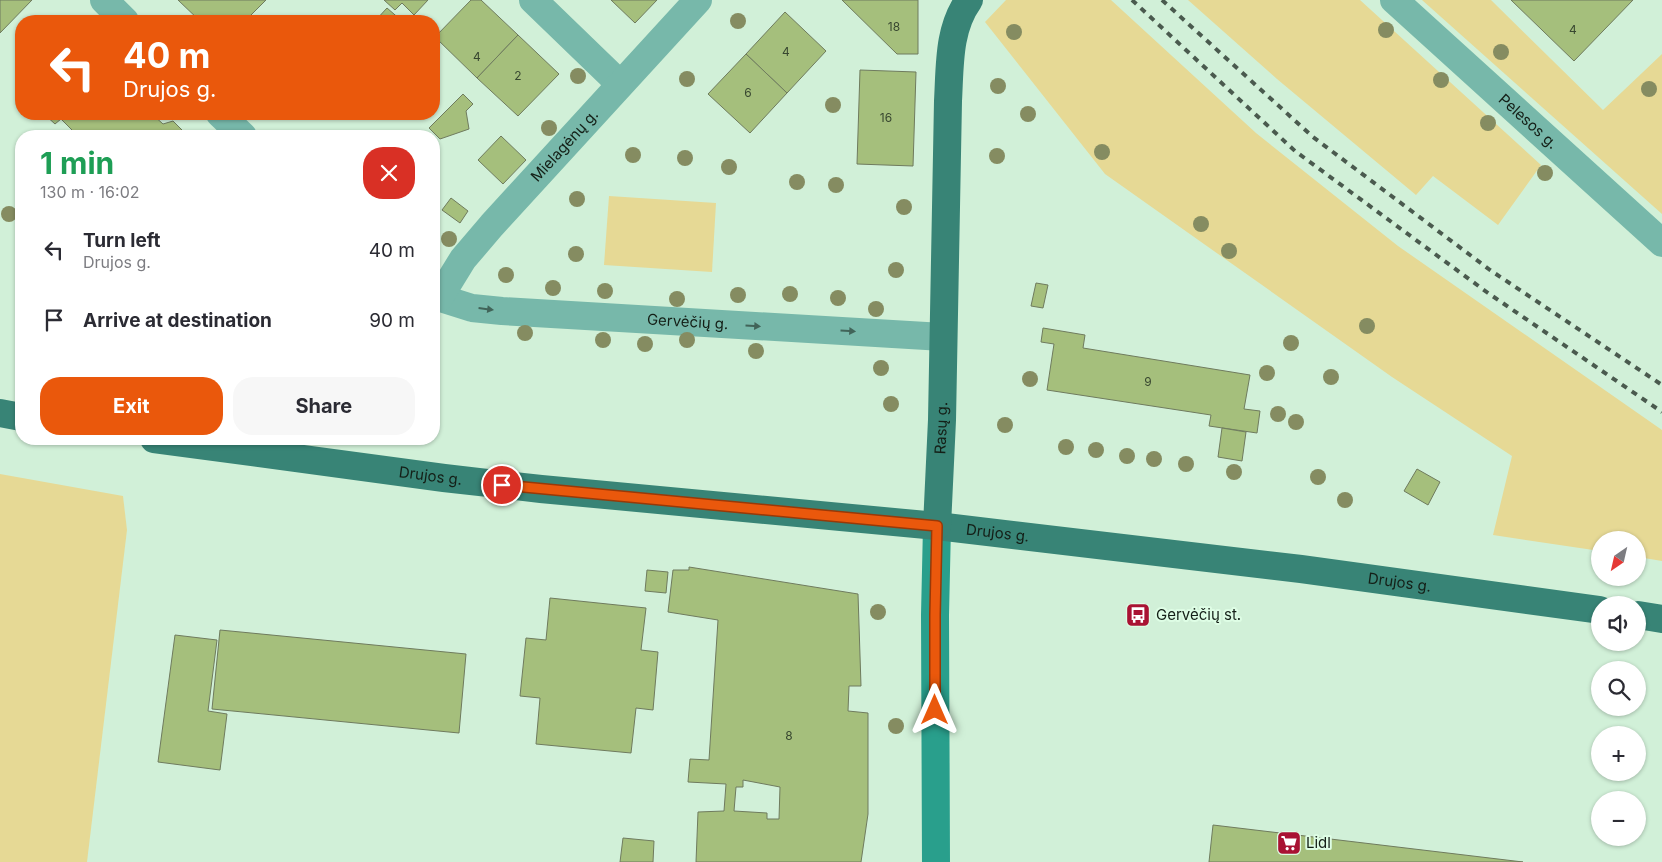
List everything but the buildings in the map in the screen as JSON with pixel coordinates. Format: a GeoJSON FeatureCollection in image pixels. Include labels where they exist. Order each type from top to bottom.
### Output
{"type":"FeatureCollection","features":[{"type":"Feature","properties":{"kind":"main road","name":"Rasų g."},"geometry":{"type":"LineString","coordinates":[[936,862],[935,615],[942,420],[948,101],[955,27],[963,2]]}},
{"type":"Feature","properties":{"kind":"main road"},"geometry":{"type":"LineString","coordinates":[[0,413],[15,416]]}},
{"type":"Feature","properties":{"kind":"main road","name":"Drujos g."},"geometry":{"type":"LineString","coordinates":[[198,445],[454,480],[937,526],[1301,569],[1591,609]]}},
{"type":"Feature","properties":{"kind":"main road"},"geometry":{"type":"LineString","coordinates":[[1646,616],[1662,619]]}},
{"type":"Feature","properties":{"kind":"street"},"geometry":{"type":"LineString","coordinates":[[104,0],[119,15]]}},
{"type":"Feature","properties":{"kind":"street"},"geometry":{"type":"LineString","coordinates":[[533,0],[620,84]]}},
{"type":"Feature","properties":{"kind":"street","name":"Mielagėnų g."},"geometry":{"type":"LineString","coordinates":[[440,291],[463,259],[698,0]]}},
{"type":"Feature","properties":{"kind":"street","name":"Pelesos g."},"geometry":{"type":"LineString","coordinates":[[1394,0],[1662,243]]}},
{"type":"Feature","properties":{"kind":"street"},"geometry":{"type":"LineString","coordinates":[[226,120],[237,130]]}},
{"type":"Feature","properties":{"kind":"street","name":"Gervėčių g."},"geometry":{"type":"LineString","coordinates":[[440,298],[472,308],[502,312],[943,337]]}},
{"type":"Feature","properties":{"kind":"shaded area"},"geometry":{"type":"Polygon","coordinates":[[[1006,0],[1111,0],[1256,133],[1398,246],[1662,430],[1662,561],[1646,558],[1646,531],[1591,531],[1591,550],[1493,535],[1512,456],[1392,377],[1105,174],[985,22],[1006,0]]]}},
{"type":"Feature","properties":{"kind":"shaded area"},"geometry":{"type":"Polygon","coordinates":[[[1188,0],[1360,0],[1541,165],[1498,225],[1433,176],[1416,195],[1277,79],[1188,0]]]}},
{"type":"Feature","properties":{"kind":"shaded area"},"geometry":{"type":"Polygon","coordinates":[[[1422,0],[1491,0],[1603,110],[1662,54],[1662,214],[1422,0]]]}},
{"type":"Feature","properties":{"kind":"shaded area"},"geometry":{"type":"Polygon","coordinates":[[[609,196],[716,203],[712,272],[604,265],[609,196]]]}},
{"type":"Feature","properties":{"kind":"shaded area"},"geometry":{"type":"Polygon","coordinates":[[[0,474],[123,496],[127,530],[87,862],[0,862],[0,474]]]}},
{"type":"Feature","properties":{"kind":"railway"},"geometry":{"type":"LineString","coordinates":[[1132,0],[1295,151],[1488,293],[1662,412]]}},
{"type":"Feature","properties":{"kind":"railway"},"geometry":{"type":"LineString","coordinates":[[1162,0],[1313,137],[1490,270],[1662,385]]}},
{"type":"Feature","properties":{"kind":"place","name":"Gervėčių st."},"geometry":{"type":"Point","coordinates":[1138,615]}},
{"type":"Feature","properties":{"kind":"place","name":"Lidl"},"geometry":{"type":"Point","coordinates":[1289,843]}},
{"type":"Feature","properties":{"kind":"route"},"geometry":{"type":"LineString","coordinates":[[502,485],[937,526],[935,710]]}}]}
